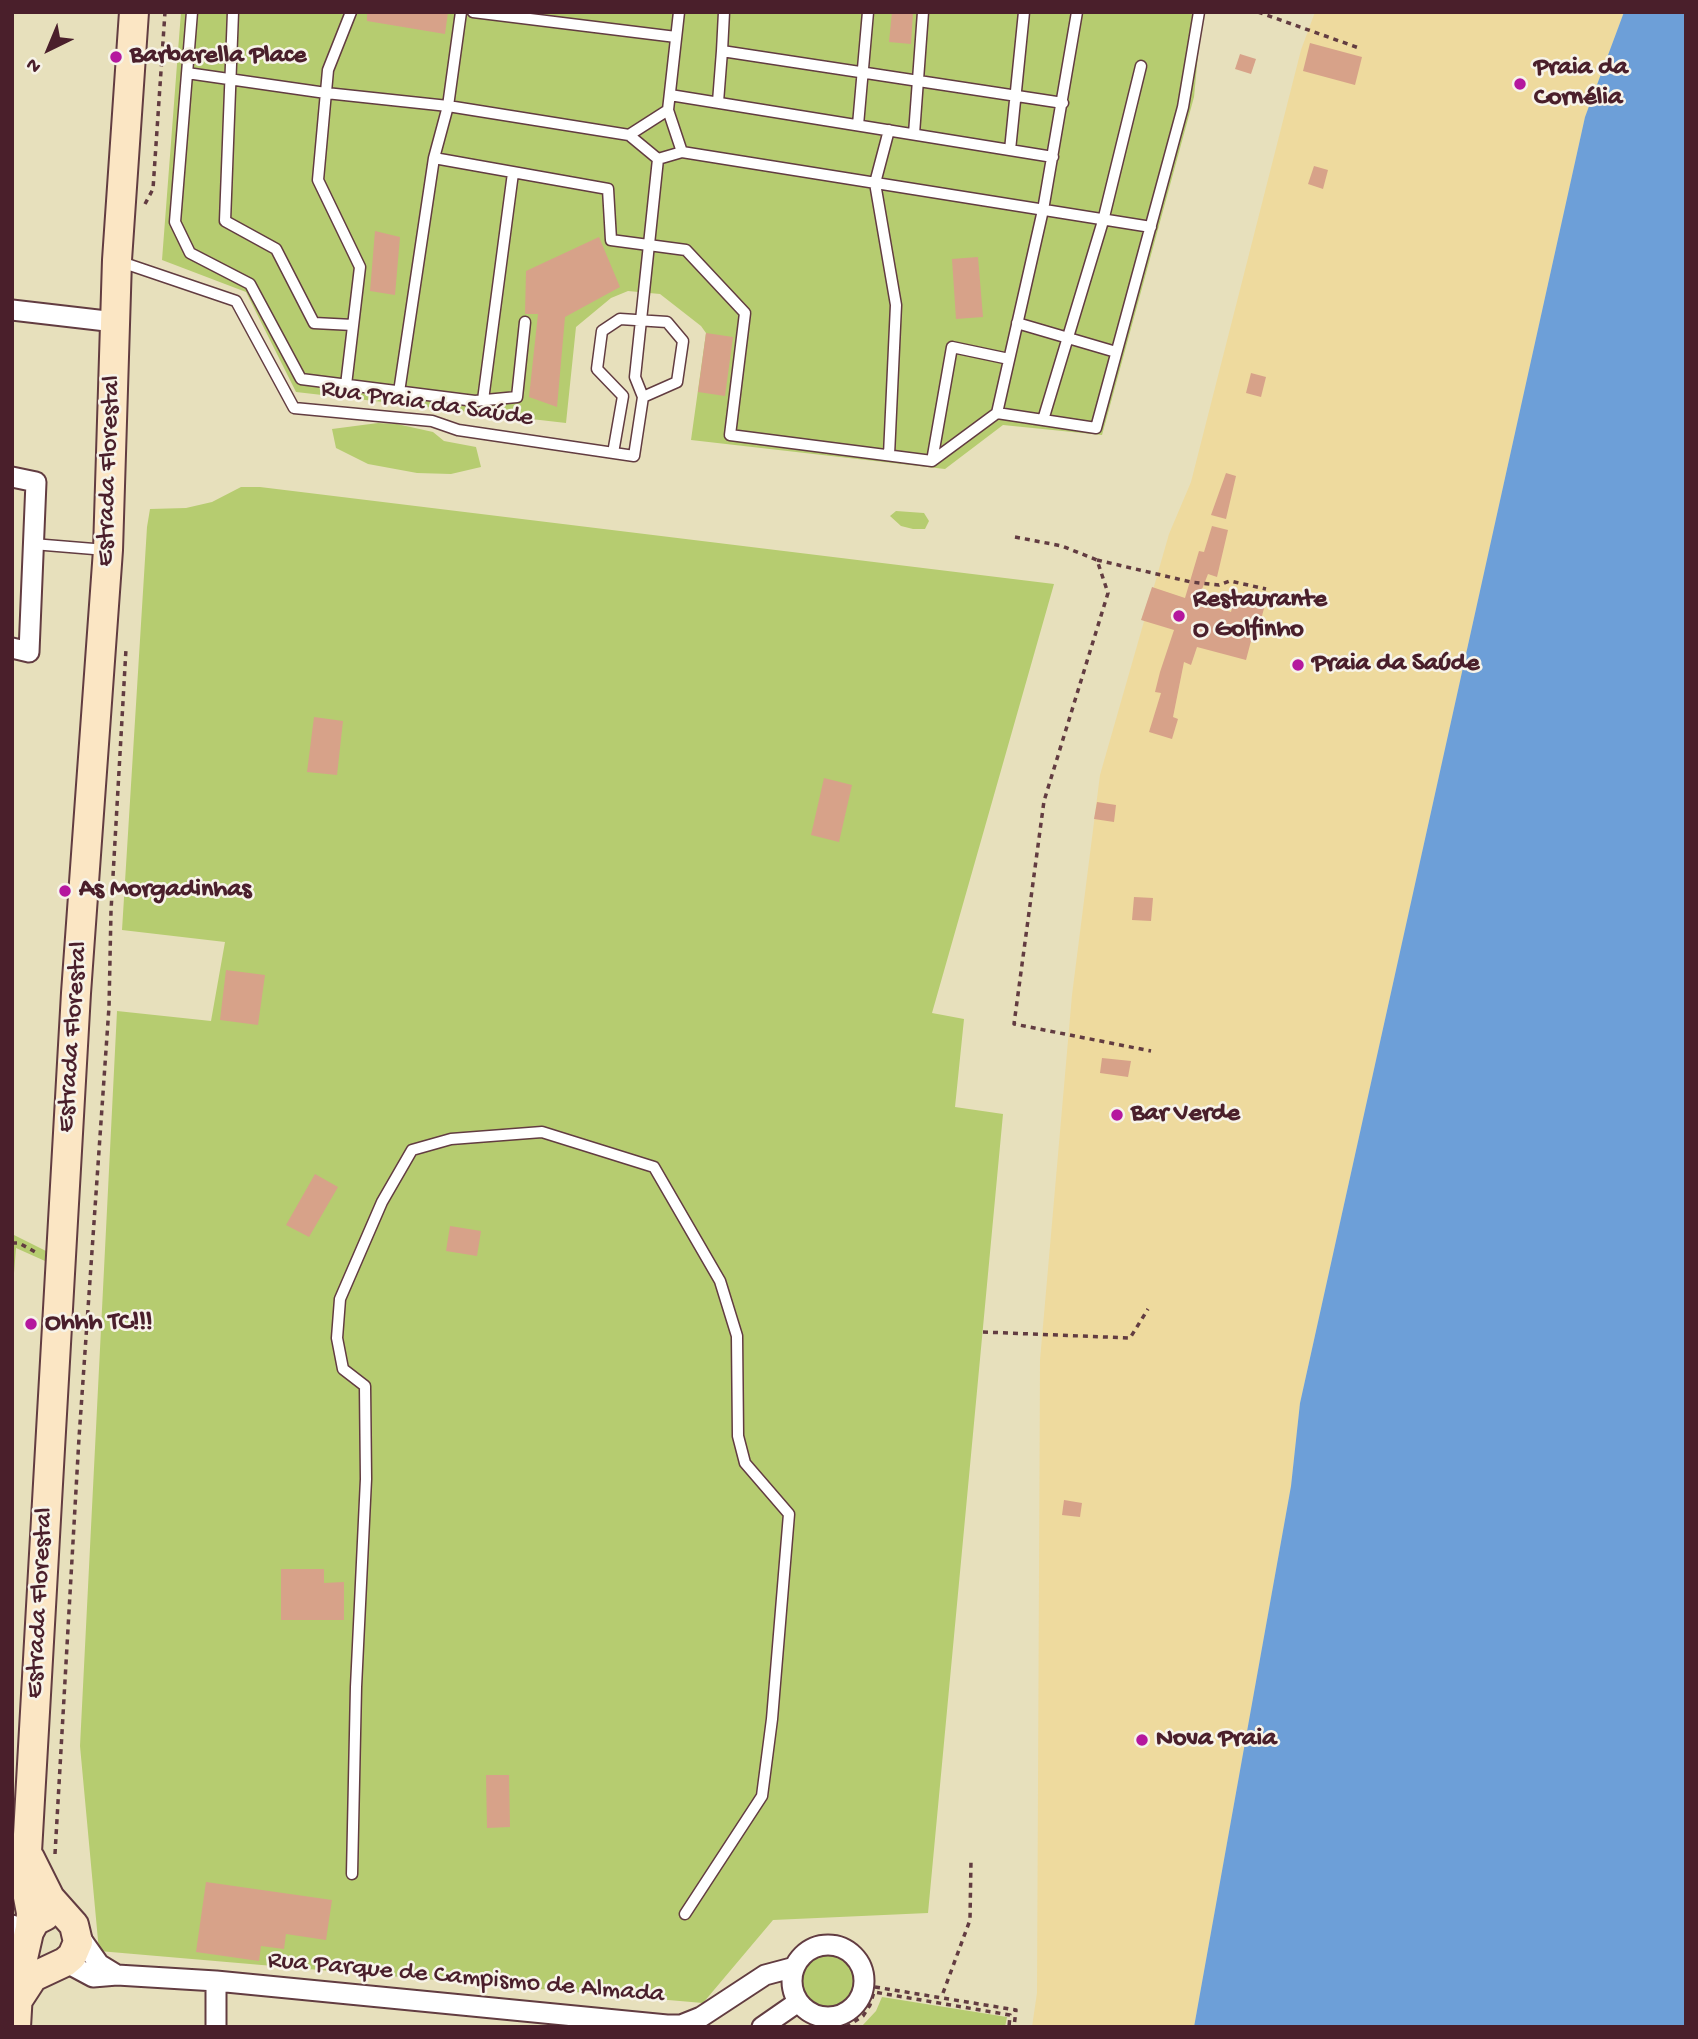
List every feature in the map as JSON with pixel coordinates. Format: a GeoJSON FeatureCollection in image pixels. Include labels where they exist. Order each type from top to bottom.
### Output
{"type":"FeatureCollection","features":[{"type":"Feature","properties":{"kind":"main road","name":"Estrada Florestal"},"geometry":{"type":"LineString","coordinates":[[17,2013],[25,1931],[31,1913],[27,1892],[27,1852],[76,993],[108,550],[117,261],[134,12]]}},
{"type":"Feature","properties":{"kind":"main road","name":"Estrada Florestal"},"geometry":{"type":"LineString","coordinates":[[27,1852],[50,1898],[73,1926]]}},
{"type":"Feature","properties":{"kind":"main road"},"geometry":{"type":"LineString","coordinates":[[17,2013],[33,1977],[62,1963],[76,1950],[73,1926],[60,1915],[51,1914],[35,1921],[25,1931],[33,1955],[40,1961],[62,1963]]}},
{"type":"Feature","properties":{"kind":"street"},"geometry":{"type":"LineString","coordinates":[[12,310],[115,322]]}},
{"type":"Feature","properties":{"kind":"street"},"geometry":{"type":"LineString","coordinates":[[12,477],[36,482],[29,652],[12,648]]}},
{"type":"Feature","properties":{"kind":"street"},"geometry":{"type":"LineString","coordinates":[[73,1926],[99,1964],[117,1975]]}},
{"type":"Feature","properties":{"kind":"street"},"geometry":{"type":"LineString","coordinates":[[820,1945],[831,1945],[852,1953],[859,1962],[865,1983],[863,1995],[857,2004],[838,2017],[816,2016],[798,2002],[792,1985],[795,1967],[809,1950],[820,1945]]}},
{"type":"Feature","properties":{"kind":"street","name":"Rua Parque de Campismo de Almada"},"geometry":{"type":"LineString","coordinates":[[62,1963],[93,1977],[117,1975],[216,1981],[623,2024],[681,2025],[692,2021],[765,1975],[795,1967]]}},
{"type":"Feature","properties":{"kind":"street"},"geometry":{"type":"LineString","coordinates":[[216,1981],[216,2027]]}},
{"type":"Feature","properties":{"kind":"street"},"geometry":{"type":"LineString","coordinates":[[762,2027],[798,2002]]}},
{"type":"Feature","properties":{"kind":"lane"},"geometry":{"type":"LineString","coordinates":[[192,12],[175,222],[190,253],[250,284],[301,379],[475,401],[517,397],[525,322]]}},
{"type":"Feature","properties":{"kind":"lane"},"geometry":{"type":"LineString","coordinates":[[233,12],[225,222],[276,249],[314,323],[353,325]]}},
{"type":"Feature","properties":{"kind":"lane"},"geometry":{"type":"LineString","coordinates":[[346,385],[360,267],[318,180],[328,70],[351,12]]}},
{"type":"Feature","properties":{"kind":"lane"},"geometry":{"type":"LineString","coordinates":[[399,391],[434,158],[448,106],[461,12]]}},
{"type":"Feature","properties":{"kind":"lane"},"geometry":{"type":"LineString","coordinates":[[473,12],[676,37]]}},
{"type":"Feature","properties":{"kind":"lane"},"geometry":{"type":"LineString","coordinates":[[679,12],[668,110],[682,152]]}},
{"type":"Feature","properties":{"kind":"lane"},"geometry":{"type":"LineString","coordinates":[[719,103],[724,12]]}},
{"type":"Feature","properties":{"kind":"lane"},"geometry":{"type":"LineString","coordinates":[[858,125],[868,12]]}},
{"type":"Feature","properties":{"kind":"lane"},"geometry":{"type":"LineString","coordinates":[[914,134],[923,12]]}},
{"type":"Feature","properties":{"kind":"lane"},"geometry":{"type":"LineString","coordinates":[[1010,150],[1024,12]]}},
{"type":"Feature","properties":{"kind":"lane"},"geometry":{"type":"LineString","coordinates":[[434,158],[608,189],[611,240],[686,250],[745,313],[730,435],[932,461],[997,414],[1043,210],[1077,12]]}},
{"type":"Feature","properties":{"kind":"lane"},"geometry":{"type":"LineString","coordinates":[[997,414],[1096,428],[1183,107],[1199,12]]}},
{"type":"Feature","properties":{"kind":"lane"},"geometry":{"type":"LineString","coordinates":[[722,51],[1063,103]]}},
{"type":"Feature","properties":{"kind":"lane"},"geometry":{"type":"LineString","coordinates":[[1043,420],[1103,221],[1142,66]]}},
{"type":"Feature","properties":{"kind":"lane"},"geometry":{"type":"LineString","coordinates":[[187,74],[448,106],[629,135],[658,159]]}},
{"type":"Feature","properties":{"kind":"lane"},"geometry":{"type":"LineString","coordinates":[[670,95],[1053,157]]}},
{"type":"Feature","properties":{"kind":"lane"},"geometry":{"type":"LineString","coordinates":[[629,135],[668,110]]}},
{"type":"Feature","properties":{"kind":"lane"},"geometry":{"type":"LineString","coordinates":[[889,130],[876,183],[896,305],[889,455]]}},
{"type":"Feature","properties":{"kind":"lane"},"geometry":{"type":"LineString","coordinates":[[658,159],[682,152],[1150,227]]}},
{"type":"Feature","properties":{"kind":"lane"},"geometry":{"type":"LineString","coordinates":[[613,453],[622,396],[635,377],[658,159]]}},
{"type":"Feature","properties":{"kind":"lane"},"geometry":{"type":"LineString","coordinates":[[483,400],[513,173]]}},
{"type":"Feature","properties":{"kind":"lane","name":"Rua Praia da Saúde"},"geometry":{"type":"LineString","coordinates":[[117,261],[236,301],[293,408],[432,421],[458,430],[634,456],[643,397]]}},
{"type":"Feature","properties":{"kind":"lane"},"geometry":{"type":"LineString","coordinates":[[622,396],[597,369],[602,331],[620,319],[667,322],[682,341],[677,382],[643,397],[635,377]]}},
{"type":"Feature","properties":{"kind":"lane"},"geometry":{"type":"LineString","coordinates":[[1017,323],[1116,352]]}},
{"type":"Feature","properties":{"kind":"lane"},"geometry":{"type":"LineString","coordinates":[[932,461],[952,347],[1009,359]]}},
{"type":"Feature","properties":{"kind":"lane"},"geometry":{"type":"LineString","coordinates":[[33,544],[108,550]]}},
{"type":"Feature","properties":{"kind":"lane"},"geometry":{"type":"LineString","coordinates":[[352,1874],[356,1688],[366,1479],[365,1386],[343,1369],[337,1338],[340,1299],[382,1202],[412,1150],[451,1139],[542,1132],[654,1167],[720,1281],[737,1336],[738,1436],[745,1463],[789,1514],[772,1719],[762,1797],[685,1914]]}},
{"type":"Feature","properties":{"kind":"path"},"geometry":{"type":"LineString","coordinates":[[144,206],[153,189],[165,12]]}},
{"type":"Feature","properties":{"kind":"path"},"geometry":{"type":"LineString","coordinates":[[1258,12],[1359,48]]}},
{"type":"Feature","properties":{"kind":"path"},"geometry":{"type":"LineString","coordinates":[[1015,537],[1062,546],[1097,560],[1191,582],[1219,585],[1230,581],[1266,589]]}},
{"type":"Feature","properties":{"kind":"path"},"geometry":{"type":"LineString","coordinates":[[1097,560],[1108,593],[1044,801],[1014,1024],[1151,1051]]}},
{"type":"Feature","properties":{"kind":"path"},"geometry":{"type":"LineString","coordinates":[[57,1865],[55,1856],[78,1452],[109,1007],[111,911],[127,646]]}},
{"type":"Feature","properties":{"kind":"path"},"geometry":{"type":"LineString","coordinates":[[983,1332],[1130,1338],[1148,1309]]}},
{"type":"Feature","properties":{"kind":"path"},"geometry":{"type":"LineString","coordinates":[[943,1993],[970,1920],[971,1860]]}},
{"type":"Feature","properties":{"kind":"path"},"geometry":{"type":"LineString","coordinates":[[846,2027],[863,2016],[870,2005],[874,1990]]}},
{"type":"Feature","properties":{"kind":"path"},"geometry":{"type":"LineString","coordinates":[[874,1990],[1010,2015],[1011,2027]]}},
{"type":"Feature","properties":{"kind":"path"},"geometry":{"type":"LineString","coordinates":[[874,1990],[1016,2010],[1011,2027]]}},
{"type":"Feature","properties":{"kind":"green space"},"geometry":{"type":"Polygon","coordinates":[[[181,12],[1202,12],[1194,97],[1102,435],[1003,425],[945,469],[691,440],[706,333],[701,326],[660,294],[628,291],[611,298],[576,327],[566,423],[296,392],[246,292],[162,260],[181,12]]]}},
{"type":"Feature","properties":{"kind":"green space"},"geometry":{"type":"Polygon","coordinates":[[[378,423],[433,432],[444,441],[476,447],[481,467],[451,474],[417,473],[368,464],[336,448],[332,429],[378,423]]]}},
{"type":"Feature","properties":{"kind":"green space"},"geometry":{"type":"Polygon","coordinates":[[[241,487],[260,487],[1054,584],[932,1013],[964,1019],[955,1107],[1003,1114],[928,1913],[773,1920],[703,2003],[99,1951],[80,1746],[117,1011],[211,1021],[225,942],[122,930],[147,527],[150,509],[186,508],[212,502],[241,487]]]}},
{"type":"Feature","properties":{"kind":"green space"},"geometry":{"type":"Polygon","coordinates":[[[896,511],[924,513],[929,521],[925,529],[901,526],[890,516],[896,511]]]}},
{"type":"Feature","properties":{"kind":"green space"},"geometry":{"type":"Polygon","coordinates":[[[12,1234],[46,1251],[45,1261],[16,1248],[12,1298],[12,1234]]]}},
{"type":"Feature","properties":{"kind":"green space"},"geometry":{"type":"Polygon","coordinates":[[[822,1953],[834,1953],[844,1957],[852,1965],[856,1981],[852,1997],[844,2005],[834,2009],[822,2009],[812,2005],[804,1997],[800,1987],[800,1975],[804,1965],[812,1957],[822,1953]]]}},
{"type":"Feature","properties":{"kind":"green space"},"geometry":{"type":"Polygon","coordinates":[[[882,1997],[1007,2017],[1005,2027],[861,2027],[876,2011],[882,1997]]]}},
{"type":"Feature","properties":{"kind":"sand","name":"Praia da Saúde"},"geometry":{"type":"Polygon","coordinates":[[[1315,12],[1624,12],[1585,117],[1300,1403],[1291,1486],[1194,2027],[1032,2027],[1037,1993],[1040,1360],[1072,995],[1100,775],[1169,534],[1191,482],[1301,50],[1315,12]]]}},
{"type":"Feature","properties":{"kind":"water"},"geometry":{"type":"Polygon","coordinates":[[[1624,12],[1686,12],[1686,2027],[1194,2027],[1291,1486],[1300,1403],[1585,117],[1624,12]]]}},
{"type":"Feature","properties":{"kind":"building"},"geometry":{"type":"Polygon","coordinates":[[[367,12],[448,12],[445,34],[367,21],[367,12]]]}},
{"type":"Feature","properties":{"kind":"building"},"geometry":{"type":"Polygon","coordinates":[[[892,12],[913,12],[911,44],[889,42],[892,12]]]}},
{"type":"Feature","properties":{"kind":"building"},"geometry":{"type":"Polygon","coordinates":[[[1310,43],[1362,57],[1355,85],[1303,71],[1310,43]]]}},
{"type":"Feature","properties":{"kind":"building"},"geometry":{"type":"Polygon","coordinates":[[[1240,54],[1256,59],[1251,74],[1235,69],[1240,54]]]}},
{"type":"Feature","properties":{"kind":"building"},"geometry":{"type":"Polygon","coordinates":[[[1314,166],[1328,170],[1323,189],[1308,184],[1314,166]]]}},
{"type":"Feature","properties":{"kind":"building"},"geometry":{"type":"Polygon","coordinates":[[[375,231],[400,237],[395,295],[370,291],[375,231]]]}},
{"type":"Feature","properties":{"kind":"building"},"geometry":{"type":"Polygon","coordinates":[[[599,237],[620,287],[565,317],[557,407],[529,397],[538,314],[525,314],[526,271],[599,237]]]}},
{"type":"Feature","properties":{"kind":"building"},"geometry":{"type":"Polygon","coordinates":[[[978,257],[983,317],[956,319],[952,259],[978,257]]]}},
{"type":"Feature","properties":{"kind":"building"},"geometry":{"type":"Polygon","coordinates":[[[706,333],[733,337],[725,396],[698,392],[706,333]]]}},
{"type":"Feature","properties":{"kind":"building"},"geometry":{"type":"Polygon","coordinates":[[[1251,373],[1266,377],[1261,397],[1246,393],[1251,373]]]}},
{"type":"Feature","properties":{"kind":"building"},"geometry":{"type":"Polygon","coordinates":[[[1226,473],[1236,476],[1226,519],[1211,515],[1226,473]]]}},
{"type":"Feature","properties":{"kind":"building"},"geometry":{"type":"Polygon","coordinates":[[[1212,526],[1228,530],[1217,577],[1208,574],[1197,602],[1231,612],[1236,593],[1266,601],[1259,627],[1255,626],[1246,660],[1197,647],[1191,665],[1184,662],[1173,717],[1178,719],[1172,739],[1149,732],[1161,693],[1155,692],[1174,630],[1141,620],[1152,587],[1185,598],[1199,551],[1204,552],[1212,526]]]}},
{"type":"Feature","properties":{"kind":"building"},"geometry":{"type":"Polygon","coordinates":[[[314,717],[343,721],[337,775],[307,772],[314,717]]]}},
{"type":"Feature","properties":{"kind":"building"},"geometry":{"type":"Polygon","coordinates":[[[824,778],[852,785],[839,842],[811,835],[824,778]]]}},
{"type":"Feature","properties":{"kind":"building"},"geometry":{"type":"Polygon","coordinates":[[[1097,802],[1116,805],[1114,822],[1094,819],[1097,802]]]}},
{"type":"Feature","properties":{"kind":"building"},"geometry":{"type":"Polygon","coordinates":[[[1134,897],[1153,898],[1151,921],[1132,920],[1134,897]]]}},
{"type":"Feature","properties":{"kind":"building"},"geometry":{"type":"Polygon","coordinates":[[[226,970],[265,975],[258,1025],[220,1020],[226,970]]]}},
{"type":"Feature","properties":{"kind":"building"},"geometry":{"type":"Polygon","coordinates":[[[1102,1058],[1131,1061],[1128,1077],[1100,1073],[1102,1058]]]}},
{"type":"Feature","properties":{"kind":"building"},"geometry":{"type":"Polygon","coordinates":[[[315,1174],[338,1187],[309,1237],[286,1225],[315,1174]]]}},
{"type":"Feature","properties":{"kind":"building"},"geometry":{"type":"Polygon","coordinates":[[[450,1226],[481,1231],[477,1256],[446,1251],[450,1226]]]}},
{"type":"Feature","properties":{"kind":"building"},"geometry":{"type":"Polygon","coordinates":[[[1064,1500],[1082,1503],[1080,1517],[1062,1515],[1064,1500]]]}},
{"type":"Feature","properties":{"kind":"building"},"geometry":{"type":"Polygon","coordinates":[[[281,1569],[324,1569],[324,1583],[344,1582],[344,1620],[281,1620],[281,1569]]]}},
{"type":"Feature","properties":{"kind":"building"},"geometry":{"type":"Polygon","coordinates":[[[486,1775],[509,1775],[510,1827],[487,1828],[486,1775]]]}},
{"type":"Feature","properties":{"kind":"building"},"geometry":{"type":"Polygon","coordinates":[[[206,1882],[332,1900],[326,1940],[286,1934],[284,1949],[261,1946],[259,1961],[196,1952],[206,1882]]]}},
{"type":"Feature","properties":{"kind":"place","name":"Barbarella Place"},"geometry":{"type":"Point","coordinates":[116,57]}},
{"type":"Feature","properties":{"kind":"place","name":"Praia da Cornélia"},"geometry":{"type":"Point","coordinates":[1520,84]}},
{"type":"Feature","properties":{"kind":"place","name":"Restaurante O Golfinho"},"geometry":{"type":"Point","coordinates":[1179,616]}},
{"type":"Feature","properties":{"kind":"place","name":"Praia da Saúde"},"geometry":{"type":"Point","coordinates":[1298,665]}},
{"type":"Feature","properties":{"kind":"place","name":"As Morgadinhas"},"geometry":{"type":"Point","coordinates":[65,891]}},
{"type":"Feature","properties":{"kind":"place","name":"Bar Verde"},"geometry":{"type":"Point","coordinates":[1117,1115]}},
{"type":"Feature","properties":{"kind":"place","name":"Ohhh TC!!!"},"geometry":{"type":"Point","coordinates":[31,1324]}},
{"type":"Feature","properties":{"kind":"place","name":"Nova Praia"},"geometry":{"type":"Point","coordinates":[1142,1740]}}]}
